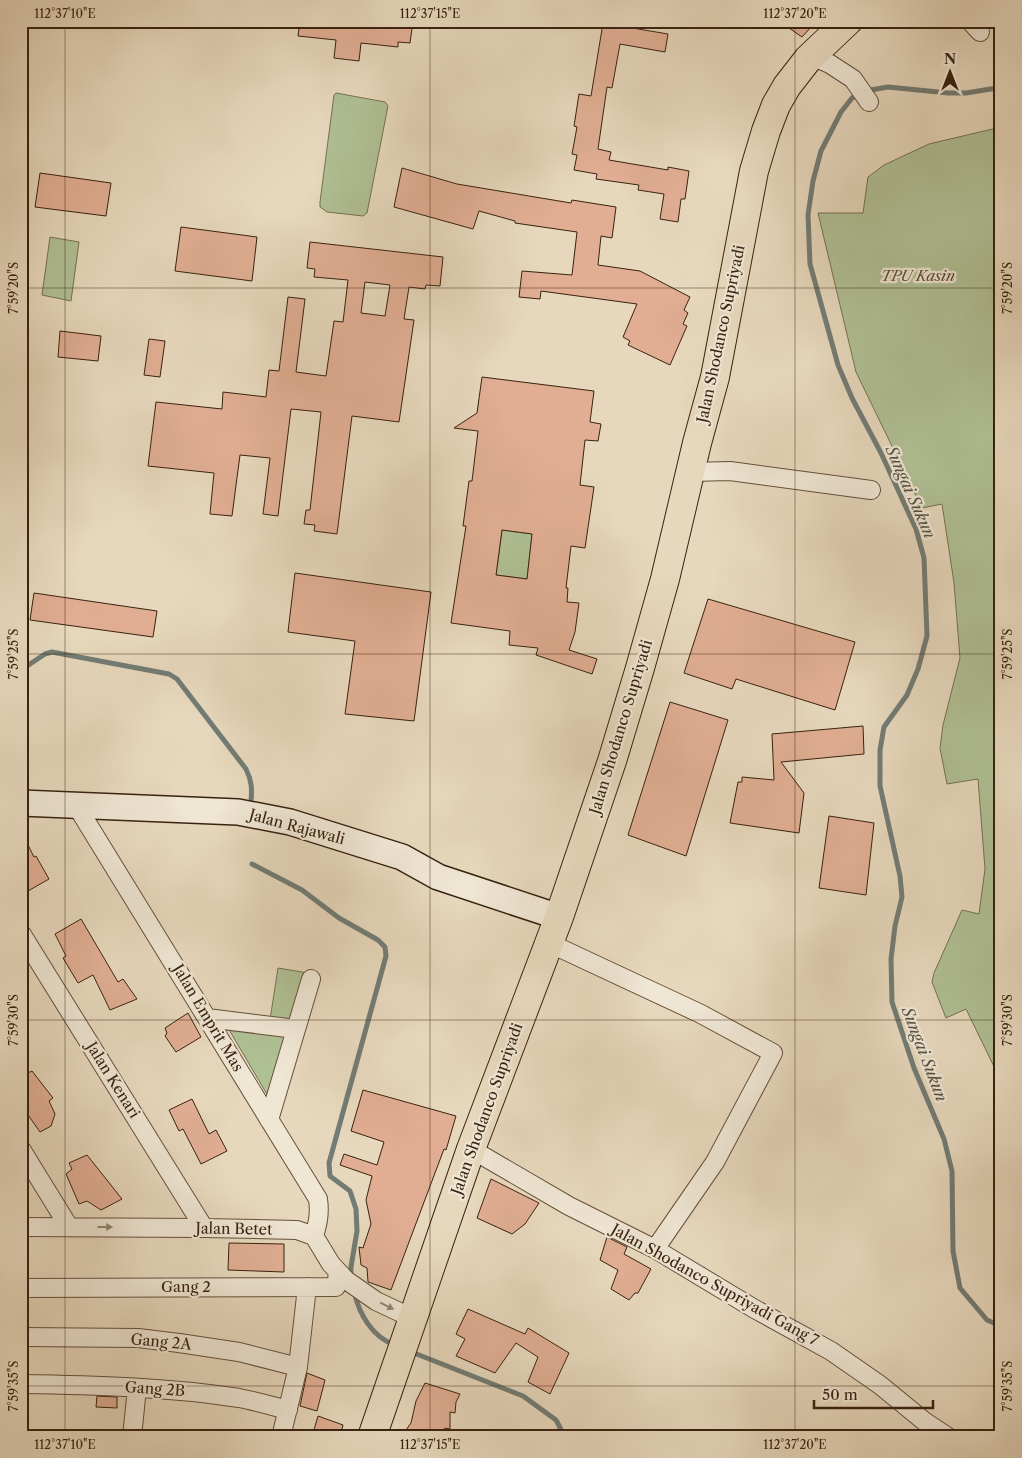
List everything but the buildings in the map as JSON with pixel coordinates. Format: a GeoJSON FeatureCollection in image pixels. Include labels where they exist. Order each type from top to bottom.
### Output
{"type":"FeatureCollection","features":[{"type":"Feature","properties":{"kind":"main road","name":"Jalan Shodanco Supriyadi"},"geometry":{"type":"LineString","coordinates":[[372,1437],[471,1149],[559,917],[612,761],[665,580],[690,472],[715,377],[756,164],[766,131],[786,86],[812,56],[848,21]]}},
{"type":"Feature","properties":{"kind":"street"},"geometry":{"type":"LineString","coordinates":[[812,56],[830,64],[853,79],[869,102]]}},
{"type":"Feature","properties":{"kind":"street"},"geometry":{"type":"LineString","coordinates":[[690,472],[730,471],[870,490]]}},
{"type":"Feature","properties":{"kind":"street","name":"Jalan Rajawali"},"geometry":{"type":"LineString","coordinates":[[21,803],[238,812],[290,822],[402,857],[438,877],[559,917]]}},
{"type":"Feature","properties":{"kind":"street","name":"Jalan Emprit Mas"},"geometry":{"type":"LineString","coordinates":[[76,805],[318,1199],[320,1208],[314,1236]]}},
{"type":"Feature","properties":{"kind":"street","name":"Jalan Kenari"},"geometry":{"type":"LineString","coordinates":[[21,933],[204,1228]]}},
{"type":"Feature","properties":{"kind":"street"},"geometry":{"type":"LineString","coordinates":[[549,943],[701,1014],[773,1053],[715,1162],[655,1249]]}},
{"type":"Feature","properties":{"kind":"street"},"geometry":{"type":"LineString","coordinates":[[269,1120],[311,979]]}},
{"type":"Feature","properties":{"kind":"street"},"geometry":{"type":"LineString","coordinates":[[207,1018],[296,1029]]}},
{"type":"Feature","properties":{"kind":"street","name":"Jalan Shodanco Supriyadi Gang 7"},"geometry":{"type":"LineString","coordinates":[[471,1149],[569,1206],[655,1249],[753,1308],[831,1351],[880,1385],[924,1421],[948,1437]]}},
{"type":"Feature","properties":{"kind":"street"},"geometry":{"type":"LineString","coordinates":[[21,1150],[69,1227]]}},
{"type":"Feature","properties":{"kind":"street","name":"Jalan Betet"},"geometry":{"type":"LineString","coordinates":[[21,1227],[297,1230],[314,1236]]}},
{"type":"Feature","properties":{"kind":"street"},"geometry":{"type":"LineString","coordinates":[[314,1236],[342,1276],[410,1325]]}},
{"type":"Feature","properties":{"kind":"street","name":"Gang 2"},"geometry":{"type":"LineString","coordinates":[[21,1288],[336,1287],[342,1276]]}},
{"type":"Feature","properties":{"kind":"street"},"geometry":{"type":"LineString","coordinates":[[281,1437],[298,1367],[307,1287]]}},
{"type":"Feature","properties":{"kind":"street","name":"Gang 2A"},"geometry":{"type":"LineString","coordinates":[[21,1337],[138,1338],[239,1352],[298,1367]]}},
{"type":"Feature","properties":{"kind":"street","name":"Gang 2B"},"geometry":{"type":"LineString","coordinates":[[21,1384],[56,1384],[195,1392],[241,1398],[288,1410]]}},
{"type":"Feature","properties":{"kind":"street"},"geometry":{"type":"LineString","coordinates":[[132,1437],[137,1388]]}},
{"type":"Feature","properties":{"kind":"green space"},"geometry":{"type":"Polygon","coordinates":[[[336,93],[385,102],[388,106],[367,213],[363,216],[327,212],[320,207],[334,95],[336,93]]]}},
{"type":"Feature","properties":{"kind":"green space","name":"TPU Kasin"},"geometry":{"type":"Polygon","coordinates":[[[1001,127],[1001,1081],[966,1009],[946,1018],[932,982],[934,973],[962,910],[979,914],[985,869],[978,779],[947,784],[940,748],[943,725],[960,658],[954,583],[942,504],[922,508],[856,372],[818,213],[863,213],[868,177],[884,165],[929,144],[1001,127]]]}},
{"type":"Feature","properties":{"kind":"green space"},"geometry":{"type":"Polygon","coordinates":[[[50,237],[79,242],[71,301],[42,295],[50,237]]]}},
{"type":"Feature","properties":{"kind":"green space"},"geometry":{"type":"Polygon","coordinates":[[[502,530],[532,534],[527,579],[496,575],[502,530]]]}},
{"type":"Feature","properties":{"kind":"green space"},"geometry":{"type":"Polygon","coordinates":[[[278,968],[308,973],[290,1021],[270,1020],[278,968]]]}},
{"type":"Feature","properties":{"kind":"green space"},"geometry":{"type":"Polygon","coordinates":[[[228,1028],[285,1034],[268,1096],[228,1028]]]}},
{"type":"Feature","properties":{"kind":"waterway","name":"Sungai Sukun"},"geometry":{"type":"LineString","coordinates":[[1001,86],[966,93],[888,87],[865,91],[852,98],[841,112],[821,151],[813,181],[808,215],[810,264],[838,365],[852,398],[881,453],[916,529],[924,558],[927,636],[918,669],[907,695],[884,727],[880,750],[880,786],[900,876],[902,897],[895,926],[891,959],[892,1002],[914,1068],[944,1139],[952,1171],[953,1251],[960,1288],[987,1320],[1001,1326]]}},
{"type":"Feature","properties":{"kind":"waterway"},"geometry":{"type":"LineString","coordinates":[[21,670],[45,654],[52,652],[169,674],[177,679],[246,769],[251,785],[251,802]]}},
{"type":"Feature","properties":{"kind":"waterway"},"geometry":{"type":"LineString","coordinates":[[252,864],[302,890],[339,918],[378,940],[385,947],[386,956],[329,1163],[330,1176],[350,1191],[356,1209],[357,1231],[351,1277]]}},
{"type":"Feature","properties":{"kind":"waterway"},"geometry":{"type":"LineString","coordinates":[[354,1291],[359,1308],[368,1324],[380,1336],[395,1345]]}},
{"type":"Feature","properties":{"kind":"waterway"},"geometry":{"type":"LineString","coordinates":[[409,1351],[523,1396],[556,1420],[565,1437]]}}]}
